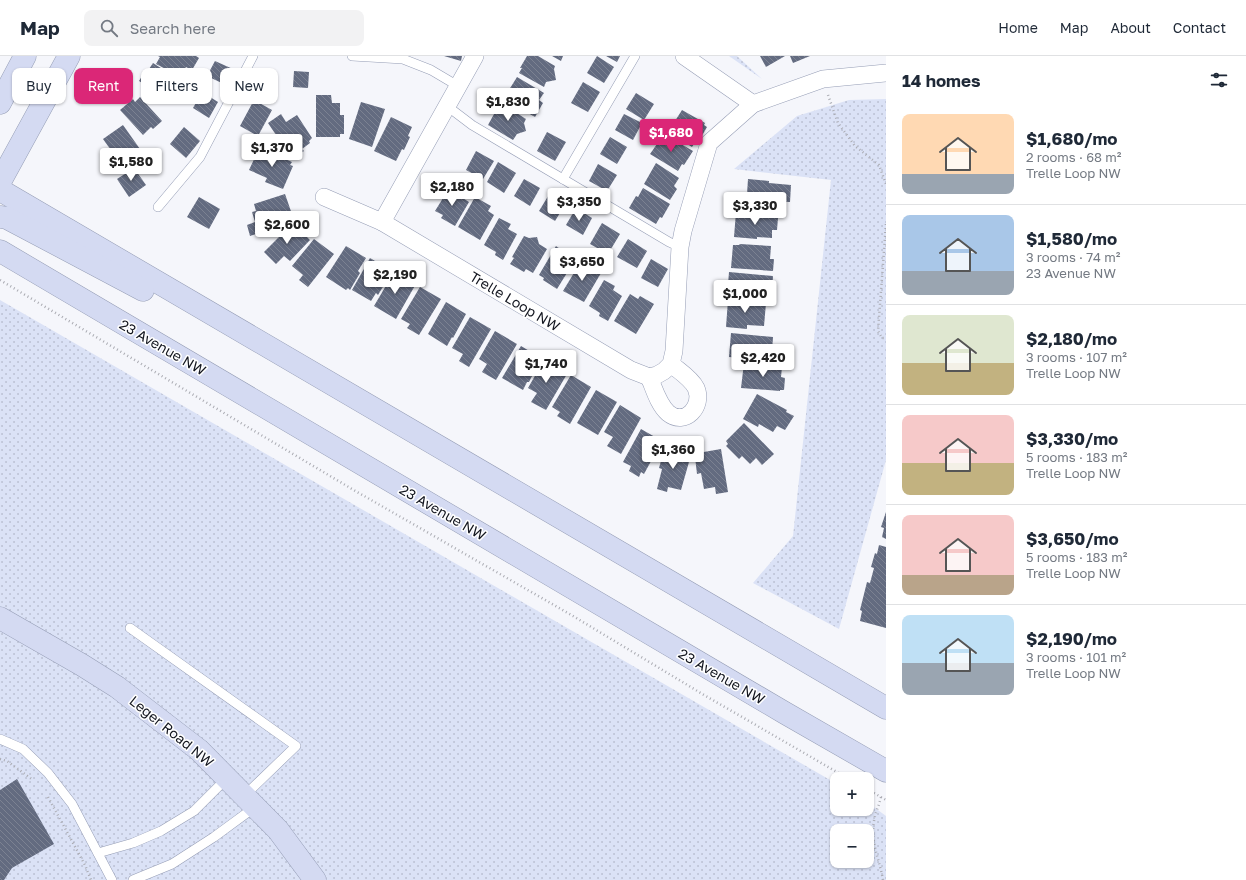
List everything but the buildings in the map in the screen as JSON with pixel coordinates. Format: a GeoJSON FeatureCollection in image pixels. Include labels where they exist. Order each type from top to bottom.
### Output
{"type":"FeatureCollection","features":[{"type":"Feature","properties":{"kind":"main road"},"geometry":{"type":"LineString","coordinates":[[0,103],[25,56]]}},
{"type":"Feature","properties":{"kind":"main road"},"geometry":{"type":"LineString","coordinates":[[0,182],[70,56]]}},
{"type":"Feature","properties":{"kind":"main road"},"geometry":{"type":"LineString","coordinates":[[0,190],[886,708]]}},
{"type":"Feature","properties":{"kind":"main road"},"geometry":{"type":"LineString","coordinates":[[0,217],[7,218],[198,318],[310,371]]}},
{"type":"Feature","properties":{"kind":"main road","name":"23 Avenue NW"},"geometry":{"type":"LineString","coordinates":[[0,251],[765,702],[886,771]]}},
{"type":"Feature","properties":{"kind":"main road","name":"Leger Road NW"},"geometry":{"type":"LineString","coordinates":[[0,618],[117,687],[199,750],[278,830],[315,880]]}},
{"type":"Feature","properties":{"kind":"street"},"geometry":{"type":"LineString","coordinates":[[382,222],[475,56]]}},
{"type":"Feature","properties":{"kind":"street"},"geometry":{"type":"LineString","coordinates":[[684,56],[754,104]]}},
{"type":"Feature","properties":{"kind":"street"},"geometry":{"type":"LineString","coordinates":[[671,364],[688,378],[696,388],[698,402],[696,408],[692,413],[686,416],[680,417],[669,414],[660,403],[649,377],[664,371],[671,364],[674,351],[680,247],[683,231],[709,143],[754,104],[823,79],[886,73]]}},
{"type":"Feature","properties":{"kind":"street","name":"Trelle Loop NW"},"geometry":{"type":"LineString","coordinates":[[324,197],[382,222],[631,370],[649,377]]}},
{"type":"Feature","properties":{"kind":"lane"},"geometry":{"type":"LineString","coordinates":[[158,207],[200,157],[253,56]]}},
{"type":"Feature","properties":{"kind":"lane"},"geometry":{"type":"LineString","coordinates":[[352,56],[403,59],[431,70],[458,86]]}},
{"type":"Feature","properties":{"kind":"lane"},"geometry":{"type":"LineString","coordinates":[[563,179],[635,56]]}},
{"type":"Feature","properties":{"kind":"lane"},"geometry":{"type":"LineString","coordinates":[[447,106],[472,125],[669,242],[680,247]]}},
{"type":"Feature","properties":{"kind":"lane"},"geometry":{"type":"LineString","coordinates":[[130,628],[296,746],[249,801],[214,837],[172,864],[133,880]]}},
{"type":"Feature","properties":{"kind":"lane"},"geometry":{"type":"LineString","coordinates":[[0,739],[23,749],[48,773],[72,804],[112,880]]}},
{"type":"Feature","properties":{"kind":"lane"},"geometry":{"type":"LineString","coordinates":[[98,853],[133,843],[161,831],[194,811],[227,778]]}},
{"type":"Feature","properties":{"kind":"path"},"geometry":{"type":"LineString","coordinates":[[823,79],[838,123],[855,146],[879,165],[886,184]]}},
{"type":"Feature","properties":{"kind":"path"},"geometry":{"type":"LineString","coordinates":[[886,224],[878,331],[882,338],[886,338]]}},
{"type":"Feature","properties":{"kind":"path"},"geometry":{"type":"LineString","coordinates":[[0,280],[346,485],[573,616],[704,695],[837,772]]}},
{"type":"Feature","properties":{"kind":"path"},"geometry":{"type":"LineString","coordinates":[[0,759],[35,781]]}},
{"type":"Feature","properties":{"kind":"path"},"geometry":{"type":"LineString","coordinates":[[45,792],[85,864],[91,880]]}},
{"type":"Feature","properties":{"kind":"path"},"geometry":{"type":"LineString","coordinates":[[874,794],[886,800]]}},
{"type":"Feature","properties":{"kind":"path"},"geometry":{"type":"LineString","coordinates":[[881,798],[873,829],[875,849],[883,880]]}},
{"type":"Feature","properties":{"kind":"shaded area"},"geometry":{"type":"Polygon","coordinates":[[[729,56],[737,56],[762,79],[729,56]]]}},
{"type":"Feature","properties":{"kind":"shaded area"},"geometry":{"type":"Polygon","coordinates":[[[886,99],[886,460],[839,629],[753,583],[793,536],[831,180],[734,169],[797,116],[849,100],[886,99]]]}},
{"type":"Feature","properties":{"kind":"shaded area"},"geometry":{"type":"Polygon","coordinates":[[[0,300],[830,780],[830,816],[874,816],[874,807],[886,816],[886,880],[0,880],[0,300]]]}}]}
